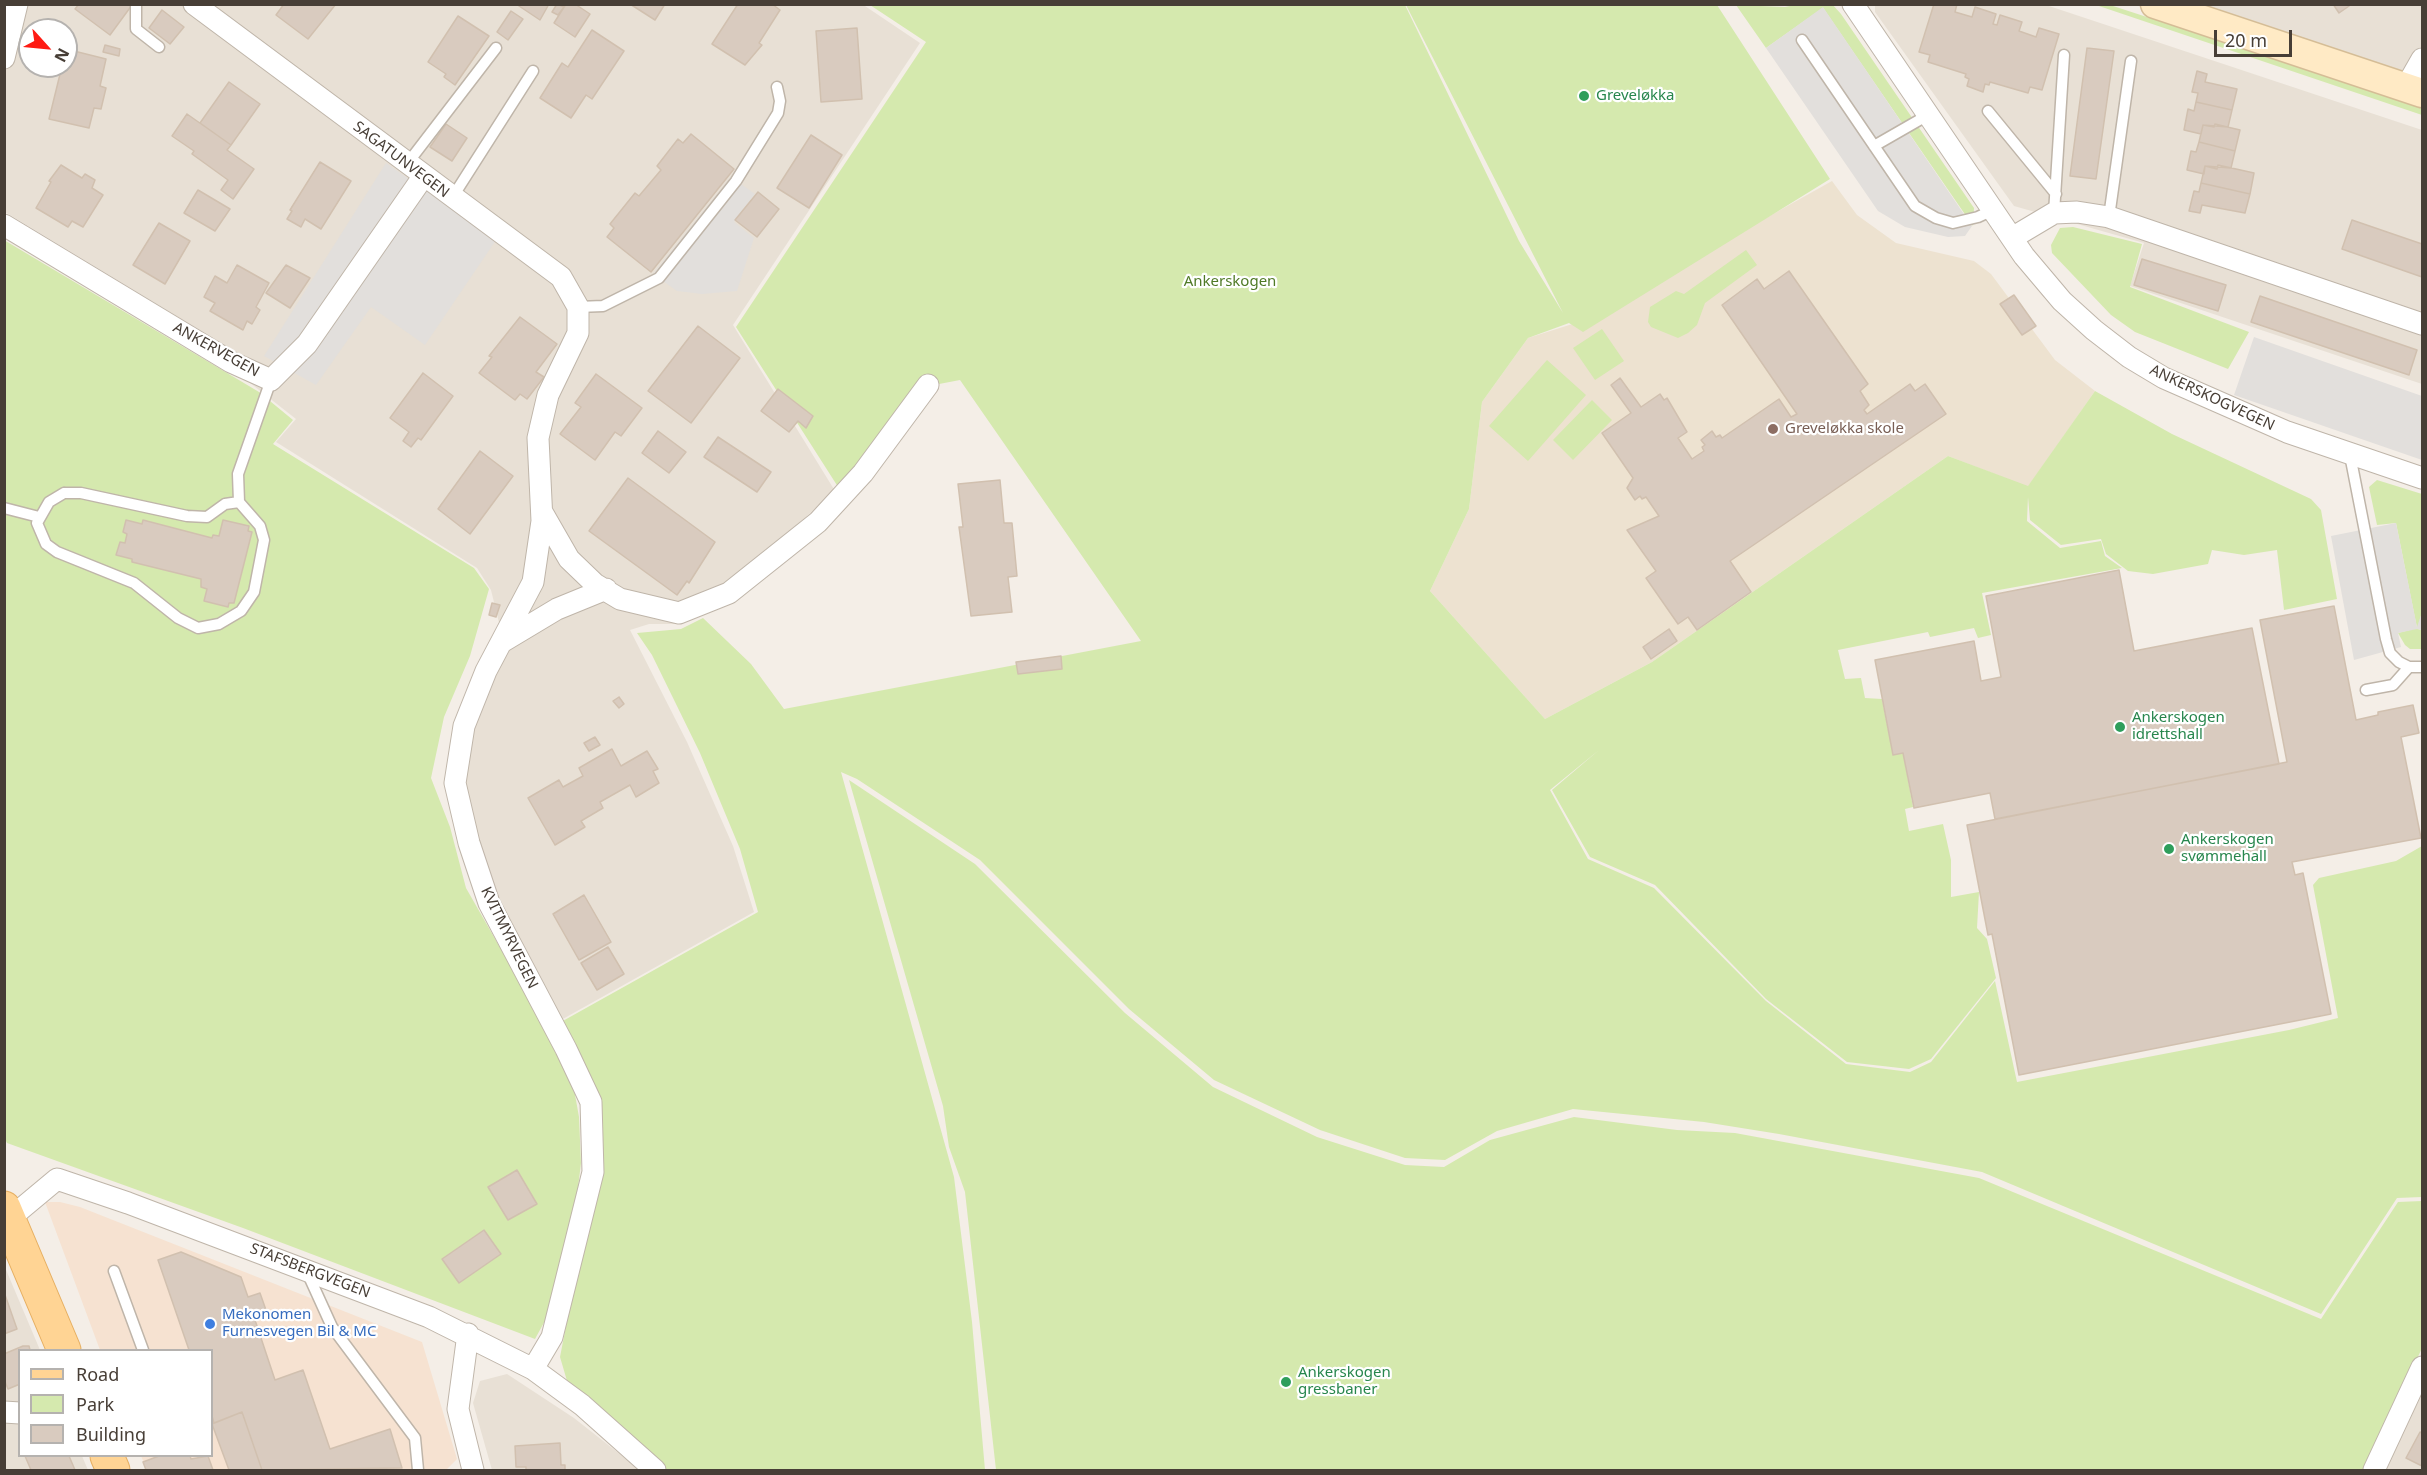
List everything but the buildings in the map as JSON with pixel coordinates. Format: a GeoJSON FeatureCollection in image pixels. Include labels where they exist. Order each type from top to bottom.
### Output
{"type":"FeatureCollection","features":[{"type":"Feature","properties":{"kind":"main road"},"geometry":{"type":"LineString","coordinates":[[2155,4],[2414,90]]}},
{"type":"Feature","properties":{"kind":"main road"},"geometry":{"type":"LineString","coordinates":[[7,1214],[64,1349]]}},
{"type":"Feature","properties":{"kind":"street"},"geometry":{"type":"LineString","coordinates":[[4,58],[17,4]]}},
{"type":"Feature","properties":{"kind":"street","name":"SAGATUNVEGEN"},"geometry":{"type":"LineString","coordinates":[[194,4],[415,171],[561,277],[578,307],[578,333]]}},
{"type":"Feature","properties":{"kind":"street","name":"ANKERSKOGVEGEN"},"geometry":{"type":"LineString","coordinates":[[1853,4],[2012,238],[2062,301],[2129,357],[2164,378],[2287,432],[2422,478]]}},
{"type":"Feature","properties":{"kind":"street"},"geometry":{"type":"LineString","coordinates":[[2414,90],[2422,59]]}},
{"type":"Feature","properties":{"kind":"street","name":"ANKERVEGEN"},"geometry":{"type":"LineString","coordinates":[[4,225],[231,362],[271,380],[308,344],[415,171]]}},
{"type":"Feature","properties":{"kind":"street"},"geometry":{"type":"LineString","coordinates":[[2012,238],[2055,204],[2077,212],[2109,217],[2422,324]]}},
{"type":"Feature","properties":{"kind":"street","name":"KVITMYRVEGEN"},"geometry":{"type":"LineString","coordinates":[[533,1369],[552,1337],[593,1172],[595,1154],[591,1102],[566,1048],[489,903],[469,843],[455,783],[464,726],[486,671],[533,582],[542,512],[538,438],[548,395],[578,333]]}},
{"type":"Feature","properties":{"kind":"street"},"geometry":{"type":"LineString","coordinates":[[542,512],[569,558],[595,584],[620,599],[679,613],[729,593],[818,522],[863,473],[928,385]]}},
{"type":"Feature","properties":{"kind":"street"},"geometry":{"type":"LineString","coordinates":[[502,642],[557,609],[606,590]]}},
{"type":"Feature","properties":{"kind":"street","name":"STAFSBERGVEGEN"},"geometry":{"type":"LineString","coordinates":[[7,1214],[57,1179],[129,1203],[429,1317],[468,1334],[533,1369],[582,1406],[655,1470]]}},
{"type":"Feature","properties":{"kind":"street"},"geometry":{"type":"LineString","coordinates":[[468,1334],[458,1409],[473,1470]]}},
{"type":"Feature","properties":{"kind":"street"},"geometry":{"type":"LineString","coordinates":[[2374,1470],[2422,1367]]}},
{"type":"Feature","properties":{"kind":"lane"},"geometry":{"type":"LineString","coordinates":[[136,4],[136,29],[159,47]]}},
{"type":"Feature","properties":{"kind":"lane"},"geometry":{"type":"LineString","coordinates":[[1803,40],[1915,206],[1936,218],[1953,222],[1978,217],[1993,210]]}},
{"type":"Feature","properties":{"kind":"lane"},"geometry":{"type":"LineString","coordinates":[[415,171],[496,48]]}},
{"type":"Feature","properties":{"kind":"lane"},"geometry":{"type":"LineString","coordinates":[[2055,204],[2064,55]]}},
{"type":"Feature","properties":{"kind":"lane"},"geometry":{"type":"LineString","coordinates":[[2109,217],[2131,61]]}},
{"type":"Feature","properties":{"kind":"lane"},"geometry":{"type":"LineString","coordinates":[[452,198],[533,71]]}},
{"type":"Feature","properties":{"kind":"lane"},"geometry":{"type":"LineString","coordinates":[[578,307],[603,306],[658,278],[736,181],[778,113],[780,101],[777,87]]}},
{"type":"Feature","properties":{"kind":"lane"},"geometry":{"type":"LineString","coordinates":[[1988,111],[2055,204]]}},
{"type":"Feature","properties":{"kind":"lane"},"geometry":{"type":"LineString","coordinates":[[1874,146],[1928,115]]}},
{"type":"Feature","properties":{"kind":"lane"},"geometry":{"type":"LineString","coordinates":[[239,502],[225,504],[207,517],[187,516],[81,493],[64,494],[49,502],[37,523],[46,544],[57,552],[134,583],[177,618],[198,628],[219,624],[241,611],[254,592],[264,540],[260,526],[239,502],[238,474],[271,380]]}},
{"type":"Feature","properties":{"kind":"lane"},"geometry":{"type":"LineString","coordinates":[[2350,454],[2390,653],[2399,662],[2409,667],[2422,667]]}},
{"type":"Feature","properties":{"kind":"lane"},"geometry":{"type":"LineString","coordinates":[[4,508],[39,517]]}},
{"type":"Feature","properties":{"kind":"lane"},"geometry":{"type":"LineString","coordinates":[[2366,690],[2393,685],[2409,667]]}},
{"type":"Feature","properties":{"kind":"lane"},"geometry":{"type":"LineString","coordinates":[[306,1269],[332,1327],[415,1438],[418,1470]]}},
{"type":"Feature","properties":{"kind":"lane"},"geometry":{"type":"LineString","coordinates":[[114,1271],[143,1349]]}},
{"type":"Feature","properties":{"kind":"shaded area"},"geometry":{"type":"Polygon","coordinates":[[[862,4],[920,43],[733,325],[835,491],[700,611],[678,624],[649,624],[630,630],[687,742],[733,846],[754,912],[561,1020],[498,906],[457,783],[468,723],[504,643],[491,590],[477,568],[276,442],[296,419],[240,375],[236,352],[5,212],[4,5],[862,4]]]}},
{"type":"Feature","properties":{"kind":"shaded area"},"geometry":{"type":"Polygon","coordinates":[[[1875,5],[2046,5],[2422,130],[2422,384],[2130,286],[2144,243],[2014,206],[1875,12],[1875,5]]]}},
{"type":"Feature","properties":{"kind":"shaded area"},"geometry":{"type":"Polygon","coordinates":[[[2203,5],[2422,5],[2422,77],[2203,5]]]}},
{"type":"Feature","properties":{"kind":"shaded area"},"geometry":{"type":"Polygon","coordinates":[[[1823,7],[1972,226],[1965,236],[1948,237],[1905,227],[1878,211],[1766,48],[1823,7]]]}},
{"type":"Feature","properties":{"kind":"shaded area"},"geometry":{"type":"Polygon","coordinates":[[[386,163],[496,240],[425,345],[371,307],[316,385],[264,356],[386,163]]]}},
{"type":"Feature","properties":{"kind":"shaded area"},"geometry":{"type":"Polygon","coordinates":[[[731,177],[755,194],[734,222],[754,238],[737,291],[702,294],[677,291],[653,274],[731,177]]]}},
{"type":"Feature","properties":{"kind":"shaded area","name":"Greveløkka skole"},"geometry":{"type":"Polygon","coordinates":[[[1832,181],[1857,215],[1896,243],[1974,261],[1991,274],[2055,360],[2095,391],[2028,487],[1948,456],[1652,662],[1545,719],[1430,591],[1469,509],[1482,402],[1528,338],[1582,321],[1832,181]]]}},
{"type":"Feature","properties":{"kind":"shaded area"},"geometry":{"type":"Polygon","coordinates":[[[2254,337],[2422,396],[2422,460],[2234,395],[2254,337]]]}},
{"type":"Feature","properties":{"kind":"shaded area"},"geometry":{"type":"Polygon","coordinates":[[[2396,523],[2417,627],[2422,612],[2422,630],[2398,633],[2401,647],[2354,660],[2331,536],[2396,523]]]}},
{"type":"Feature","properties":{"kind":"shaded area"},"geometry":{"type":"Polygon","coordinates":[[[45,1202],[60,1202],[80,1207],[422,1342],[457,1459],[446,1470],[147,1470],[141,1457],[213,1457],[213,1349],[100,1349],[45,1202]]]}},
{"type":"Feature","properties":{"kind":"shaded area"},"geometry":{"type":"Polygon","coordinates":[[[4,1265],[40,1349],[18,1349],[18,1457],[82,1457],[88,1470],[5,1470],[4,1265]]]}},
{"type":"Feature","properties":{"kind":"shaded area"},"geometry":{"type":"Polygon","coordinates":[[[507,1374],[574,1418],[640,1470],[492,1470],[473,1403],[480,1381],[507,1374]]]}},
{"type":"Feature","properties":{"kind":"shaded area"},"geometry":{"type":"Polygon","coordinates":[[[2422,1394],[2422,1470],[2385,1470],[2422,1394]]]}},
{"type":"Feature","properties":{"kind":"green space"},"geometry":{"type":"Polygon","coordinates":[[[1800,4],[1832,4],[1841,14],[1974,208],[1973,226],[1823,8],[1766,48],[1736,5],[1785,7],[1800,4]]]}},
{"type":"Feature","properties":{"kind":"green space","name":"Ankerskogen"},"geometry":{"type":"Polygon","coordinates":[[[870,5],[1405,5],[1519,241],[1563,313],[1406,5],[1717,5],[1830,179],[1583,332],[1569,323],[1528,338],[1482,402],[1469,509],[1430,591],[1545,719],[1652,662],[1948,456],[2028,486],[2095,391],[2172,434],[2311,499],[2321,510],[2337,599],[2284,610],[2277,550],[2244,555],[2212,550],[2208,564],[2153,574],[2128,571],[2106,554],[2101,539],[2061,545],[2030,520],[2028,497],[2027,521],[2060,548],[2101,541],[2105,556],[2122,568],[1982,593],[1991,635],[1978,638],[1974,628],[1930,637],[1928,632],[1838,650],[1845,679],[1861,678],[1865,698],[1882,699],[1893,755],[1903,753],[1913,807],[1905,809],[1909,831],[1943,824],[1951,860],[1951,897],[1979,892],[1977,928],[1987,939],[1996,978],[1931,1059],[1909,1069],[1847,1062],[1766,999],[1655,885],[1590,857],[1552,790],[1599,750],[1550,790],[1588,859],[1654,888],[1766,1001],[1846,1064],[1910,1072],[1931,1062],[1995,981],[2017,1082],[2289,1030],[2338,1018],[2313,885],[2319,878],[2396,861],[2422,846],[2422,1197],[2397,1198],[2321,1314],[1982,1172],[1779,1134],[1704,1122],[1573,1109],[1497,1131],[1445,1160],[1405,1158],[1320,1130],[1214,1080],[1129,1009],[980,860],[857,779],[841,772],[954,1177],[972,1322],[985,1470],[666,1470],[570,1391],[560,1357],[600,1151],[561,1022],[758,912],[740,849],[700,753],[652,655],[637,633],[681,629],[703,618],[751,664],[784,709],[1141,641],[960,380],[913,389],[840,490],[736,327],[926,42],[870,5]]]}},
{"type":"Feature","properties":{"kind":"green space"},"geometry":{"type":"Polygon","coordinates":[[[2096,5],[2110,5],[2331,77],[2422,108],[2422,115],[2096,5]]]}},
{"type":"Feature","properties":{"kind":"green space"},"geometry":{"type":"Polygon","coordinates":[[[2073,227],[2142,244],[2130,287],[2249,332],[2228,369],[2135,332],[2111,315],[2052,253],[2051,245],[2060,228],[2073,227]]]}},
{"type":"Feature","properties":{"kind":"green space"},"geometry":{"type":"Polygon","coordinates":[[[4,240],[259,392],[293,420],[273,444],[474,568],[489,589],[470,656],[444,717],[431,778],[450,827],[466,888],[534,1007],[574,1089],[579,1117],[581,1163],[576,1204],[553,1306],[535,1339],[243,1228],[7,1143],[5,1139],[4,240]]]}},
{"type":"Feature","properties":{"kind":"green space"},"geometry":{"type":"Polygon","coordinates":[[[1746,250],[1757,265],[1705,303],[1697,325],[1688,333],[1678,338],[1651,327],[1648,322],[1650,307],[1676,291],[1684,294],[1746,250]]]}},
{"type":"Feature","properties":{"kind":"green space"},"geometry":{"type":"Polygon","coordinates":[[[1602,329],[1624,361],[1595,380],[1573,348],[1602,329]]]}},
{"type":"Feature","properties":{"kind":"green space"},"geometry":{"type":"Polygon","coordinates":[[[1547,360],[1586,395],[1528,461],[1489,426],[1547,360]]]}},
{"type":"Feature","properties":{"kind":"green space"},"geometry":{"type":"Polygon","coordinates":[[[1592,400],[1612,420],[1573,460],[1553,440],[1592,400]]]}},
{"type":"Feature","properties":{"kind":"green space"},"geometry":{"type":"Polygon","coordinates":[[[2377,480],[2422,494],[2422,612],[2418,629],[2422,630],[2422,649],[2410,649],[2398,633],[2417,628],[2396,523],[2377,525],[2369,487],[2377,480]]]}},
{"type":"Feature","properties":{"kind":"green space"},"geometry":{"type":"Polygon","coordinates":[[[849,780],[975,864],[1125,1013],[1213,1087],[1317,1137],[1405,1165],[1444,1167],[1490,1140],[1574,1117],[1677,1130],[1735,1133],[1979,1178],[2321,1319],[2398,1202],[2422,1201],[2422,1348],[2366,1470],[996,1470],[965,1192],[949,1147],[943,1106],[849,780]]]}},
{"type":"Feature","properties":{"kind":"place","name":"Greveløkka"},"geometry":{"type":"Point","coordinates":[1584,96]}},
{"type":"Feature","properties":{"kind":"place","name":"Greveløkka skole"},"geometry":{"type":"Point","coordinates":[1773,429]}},
{"type":"Feature","properties":{"kind":"place","name":"Ankerskogen idrettshall"},"geometry":{"type":"Point","coordinates":[2120,727]}},
{"type":"Feature","properties":{"kind":"place","name":"Ankerskogen svømmehall"},"geometry":{"type":"Point","coordinates":[2169,849]}},
{"type":"Feature","properties":{"kind":"place","name":"Mekonomen Furnesvegen Bil & MC"},"geometry":{"type":"Point","coordinates":[210,1324]}},
{"type":"Feature","properties":{"kind":"place","name":"Ankerskogen gressbaner"},"geometry":{"type":"Point","coordinates":[1286,1382]}}]}
